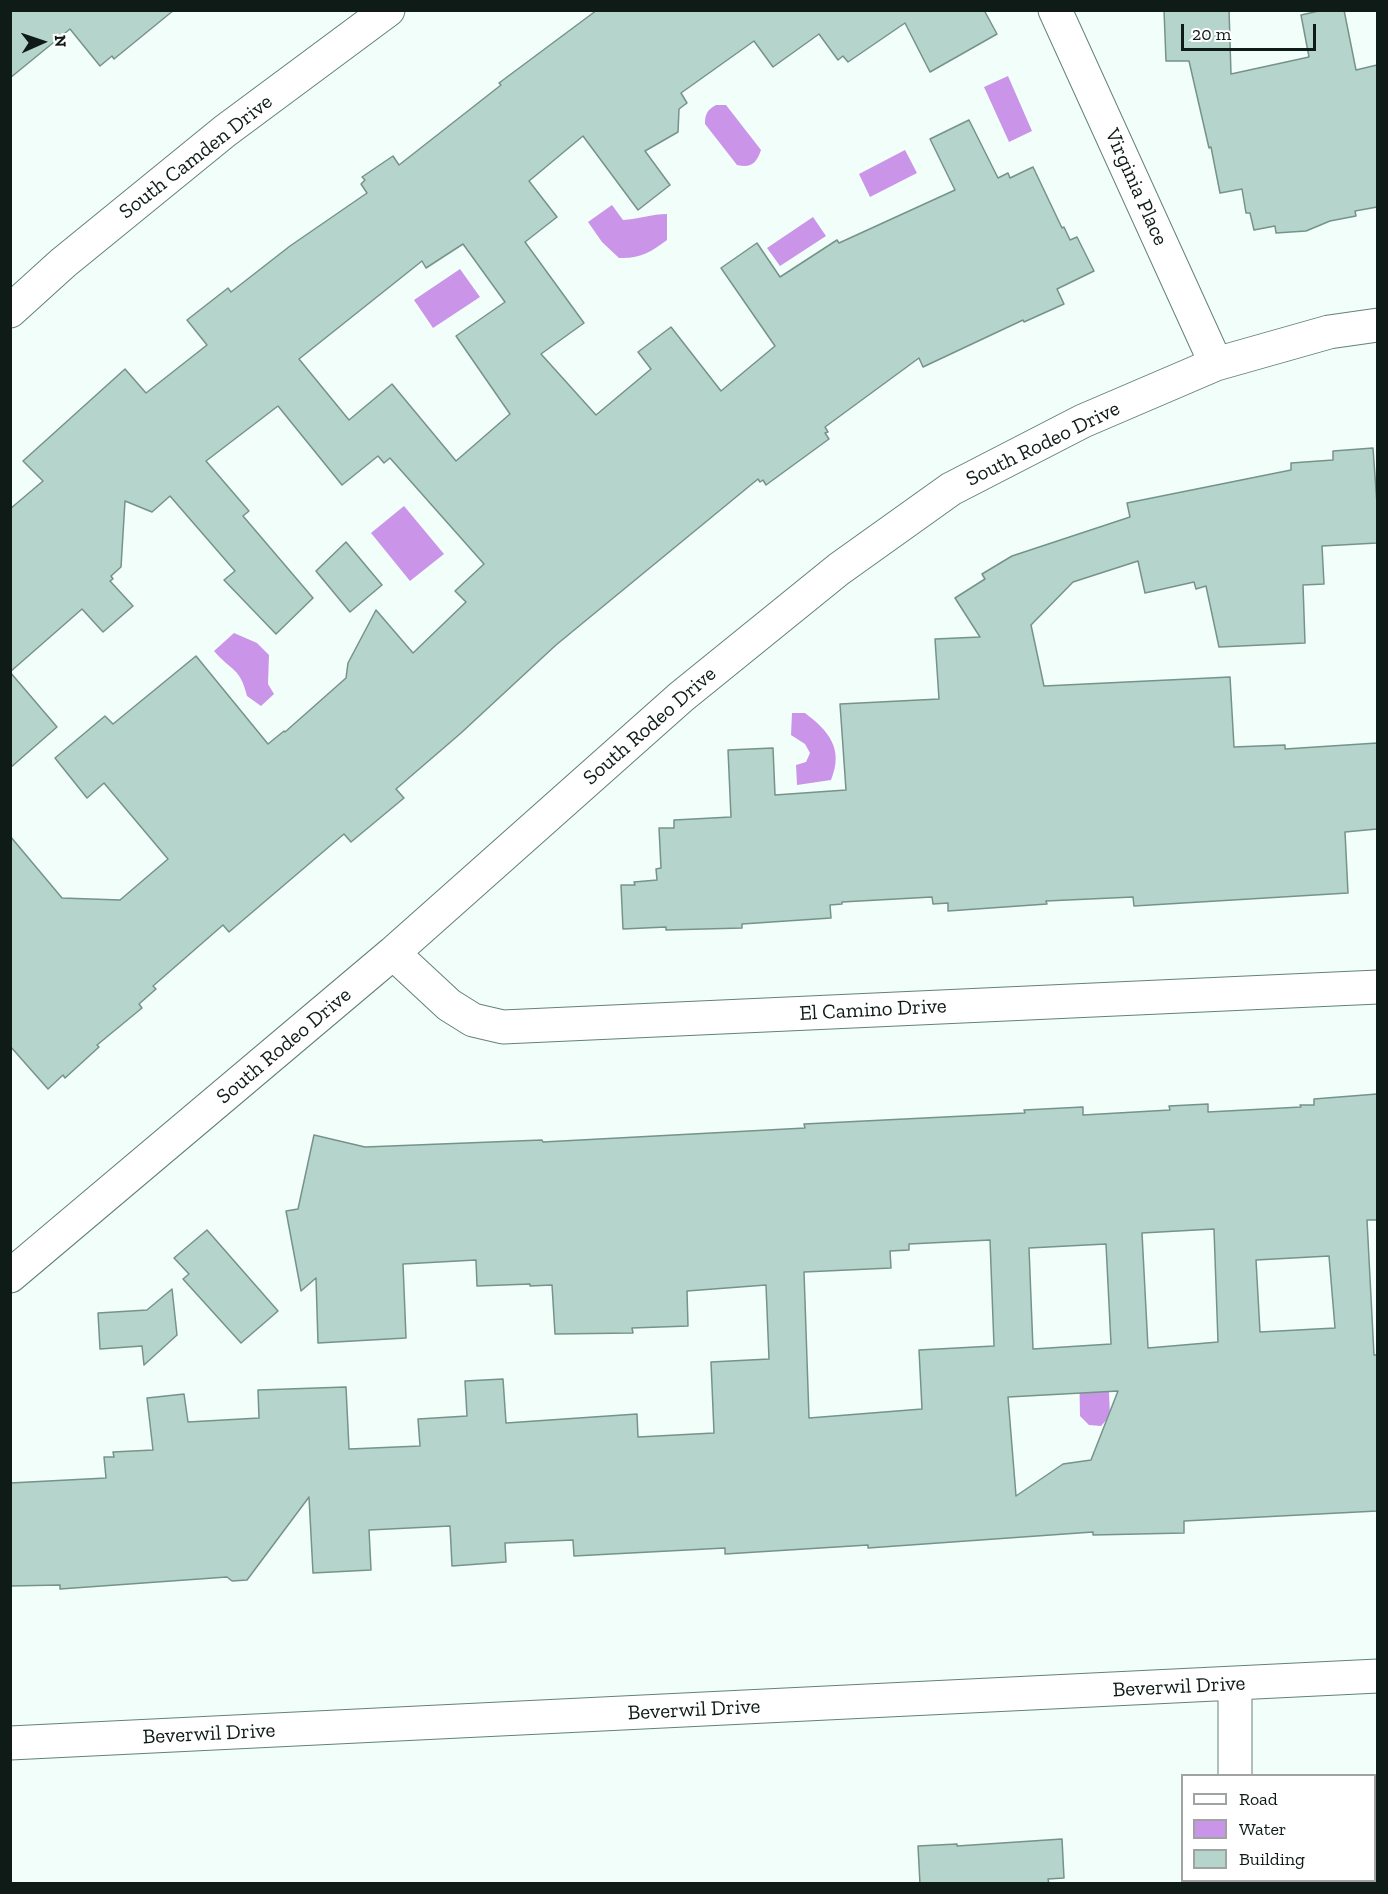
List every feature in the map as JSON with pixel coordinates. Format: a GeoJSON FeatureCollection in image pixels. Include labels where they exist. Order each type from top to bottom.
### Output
{"type":"FeatureCollection","features":[{"type":"Feature","properties":{"kind":"street","name":"South Camden Drive"},"geometry":{"type":"LineString","coordinates":[[10,311],[63,264],[225,131],[388,10]]}},
{"type":"Feature","properties":{"kind":"street","name":"Virginia Place"},"geometry":{"type":"LineString","coordinates":[[1055,10],[1216,364]]}},
{"type":"Feature","properties":{"kind":"street","name":"South Rodeo Drive"},"geometry":{"type":"LineString","coordinates":[[10,1276],[393,953],[681,697],[839,569],[951,489],[1083,421],[1216,364],[1329,332],[1377,325]]}},
{"type":"Feature","properties":{"kind":"street","name":"El Camino Drive"},"geometry":{"type":"LineString","coordinates":[[393,953],[448,1005],[473,1020],[503,1027],[1377,987]]}},
{"type":"Feature","properties":{"kind":"street","name":"Beverwil Drive"},"geometry":{"type":"LineString","coordinates":[[10,1743],[1377,1676]]}},
{"type":"Feature","properties":{"kind":"street"},"geometry":{"type":"LineString","coordinates":[[1235,1684],[1235,1774]]}},
{"type":"Feature","properties":{"kind":"water"},"geometry":{"type":"Polygon","coordinates":[[[1008,76],[1032,131],[1009,142],[984,87],[1008,76]]]}},
{"type":"Feature","properties":{"kind":"water"},"geometry":{"type":"Polygon","coordinates":[[[716,105],[726,105],[761,150],[752,164],[737,165],[705,124],[707,113],[716,105]]]}},
{"type":"Feature","properties":{"kind":"water"},"geometry":{"type":"Polygon","coordinates":[[[905,150],[917,173],[870,197],[859,174],[905,150]]]}},
{"type":"Feature","properties":{"kind":"water"},"geometry":{"type":"Polygon","coordinates":[[[612,205],[623,220],[667,214],[667,240],[645,254],[619,258],[602,242],[588,222],[612,205]]]}},
{"type":"Feature","properties":{"kind":"water"},"geometry":{"type":"Polygon","coordinates":[[[813,217],[826,236],[780,266],[767,248],[813,217]]]}},
{"type":"Feature","properties":{"kind":"water"},"geometry":{"type":"Polygon","coordinates":[[[460,269],[480,297],[433,328],[414,300],[460,269]]]}},
{"type":"Feature","properties":{"kind":"water"},"geometry":{"type":"Polygon","coordinates":[[[404,506],[444,554],[410,581],[371,533],[404,506]]]}},
{"type":"Feature","properties":{"kind":"water"},"geometry":{"type":"Polygon","coordinates":[[[234,633],[257,643],[269,655],[268,684],[274,694],[261,706],[247,696],[238,674],[214,651],[234,633]]]}},
{"type":"Feature","properties":{"kind":"water"},"geometry":{"type":"Polygon","coordinates":[[[792,713],[805,713],[821,727],[832,742],[836,759],[831,780],[797,785],[796,765],[806,762],[810,753],[805,744],[791,735],[792,713]]]}},
{"type":"Feature","properties":{"kind":"water"},"geometry":{"type":"Polygon","coordinates":[[[1079,1360],[1108,1370],[1110,1416],[1101,1426],[1089,1425],[1080,1416],[1079,1360]]]}},
{"type":"Feature","properties":{"kind":"building"},"geometry":{"type":"Polygon","coordinates":[[[10,10],[174,10],[114,59],[112,56],[100,66],[70,29],[10,78],[10,10]]]}},
{"type":"Feature","properties":{"kind":"building"},"geometry":{"type":"Polygon","coordinates":[[[597,10],[984,10],[997,34],[930,72],[905,23],[848,62],[843,56],[838,60],[819,34],[773,67],[754,41],[681,93],[687,103],[679,109],[678,132],[645,151],[670,185],[638,210],[583,136],[529,181],[557,217],[525,242],[584,323],[541,354],[596,415],[651,369],[638,352],[671,327],[721,391],[775,346],[721,268],[757,243],[780,277],[837,240],[839,243],[955,190],[930,139],[969,120],[998,178],[1008,173],[1010,178],[1033,167],[1062,228],[1064,227],[1070,240],[1077,237],[1094,271],[1057,289],[1064,304],[1024,322],[1023,320],[923,367],[919,358],[825,427],[828,432],[825,433],[829,439],[766,485],[763,480],[760,482],[758,479],[556,645],[461,733],[396,789],[404,798],[351,842],[344,834],[229,932],[223,925],[153,986],[156,989],[139,1004],[142,1008],[97,1045],[99,1047],[65,1078],[63,1075],[48,1089],[10,1046],[10,836],[62,898],[120,900],[168,859],[104,783],[87,798],[55,758],[105,716],[113,724],[196,656],[268,744],[285,732],[346,678],[348,663],[376,610],[413,653],[466,602],[455,591],[484,564],[390,458],[384,463],[378,456],[342,485],[278,406],[206,461],[249,511],[243,516],[313,598],[276,634],[224,580],[235,571],[170,496],[152,512],[125,501],[121,567],[111,576],[113,579],[110,581],[133,606],[103,632],[82,609],[10,672],[10,509],[43,481],[23,461],[125,369],[146,393],[207,345],[187,320],[228,288],[231,292],[290,246],[367,193],[361,184],[365,180],[362,177],[393,156],[399,165],[501,85],[499,83],[597,10]],[[463,244],[426,268],[422,261],[299,359],[349,420],[392,384],[456,461],[510,414],[456,336],[505,302],[463,244]]]}},
{"type":"Feature","properties":{"kind":"building"},"geometry":{"type":"Polygon","coordinates":[[[1164,10],[1229,10],[1231,74],[1309,57],[1301,15],[1323,10],[1344,10],[1356,70],[1377,65],[1377,207],[1355,211],[1356,216],[1330,221],[1306,231],[1276,233],[1275,226],[1254,230],[1250,213],[1246,213],[1242,189],[1220,193],[1189,61],[1166,61],[1164,10]]]}},
{"type":"Feature","properties":{"kind":"building"},"geometry":{"type":"Polygon","coordinates":[[[1373,448],[1377,543],[1322,546],[1324,584],[1303,585],[1305,643],[1219,647],[1206,586],[1196,589],[1194,582],[1145,593],[1138,561],[1073,582],[1031,625],[1044,686],[1230,677],[1234,747],[1285,745],[1285,749],[1377,743],[1377,829],[1345,832],[1348,893],[1134,906],[1133,897],[1046,901],[1047,904],[948,911],[948,903],[933,904],[932,897],[842,902],[842,904],[830,905],[831,918],[742,924],[742,928],[623,929],[621,885],[635,885],[634,882],[657,880],[656,869],[661,868],[659,828],[674,828],[674,820],[731,817],[728,750],[773,748],[775,795],[846,790],[840,704],[939,699],[935,639],[980,637],[955,598],[985,579],[982,574],[1012,556],[1130,517],[1127,503],[1291,470],[1291,463],[1333,460],[1333,451],[1373,448]]]}},
{"type":"Feature","properties":{"kind":"building"},"geometry":{"type":"Polygon","coordinates":[[[346,542],[382,585],[350,612],[316,571],[346,542]]]}},
{"type":"Feature","properties":{"kind":"building"},"geometry":{"type":"Polygon","coordinates":[[[10,672],[57,727],[10,768],[10,672]]]}},
{"type":"Feature","properties":{"kind":"building"},"geometry":{"type":"Polygon","coordinates":[[[1377,1094],[1377,1220],[1367,1220],[1374,1355],[1377,1355],[1377,1511],[1184,1521],[1184,1533],[1093,1535],[1093,1532],[868,1548],[868,1545],[725,1554],[725,1548],[574,1556],[573,1540],[505,1543],[506,1562],[452,1566],[450,1526],[369,1530],[371,1570],[313,1573],[309,1497],[247,1580],[232,1581],[227,1577],[60,1589],[60,1585],[10,1586],[10,1483],[106,1478],[104,1457],[114,1457],[113,1452],[153,1450],[147,1398],[184,1394],[188,1422],[259,1418],[258,1390],[346,1387],[349,1449],[420,1446],[418,1419],[467,1416],[465,1381],[503,1379],[506,1423],[637,1414],[638,1437],[714,1433],[711,1362],[769,1359],[766,1285],[687,1291],[688,1326],[632,1328],[633,1333],[555,1334],[552,1285],[477,1286],[476,1260],[403,1264],[406,1338],[318,1343],[316,1278],[301,1291],[286,1211],[298,1209],[314,1135],[365,1147],[542,1140],[543,1142],[805,1128],[804,1124],[1025,1113],[1024,1110],[1083,1107],[1083,1115],[1170,1110],[1169,1106],[1208,1104],[1208,1112],[1301,1107],[1300,1105],[1314,1105],[1314,1099],[1377,1094]],[[1214,1229],[1142,1233],[1148,1348],[1218,1342],[1214,1229]],[[990,1240],[909,1244],[909,1250],[890,1251],[891,1268],[804,1272],[809,1418],[922,1409],[919,1350],[994,1346],[990,1240]],[[1106,1244],[1029,1248],[1033,1349],[1111,1344],[1106,1244]],[[1329,1256],[1256,1260],[1260,1332],[1335,1328],[1329,1256]],[[1118,1391],[1008,1397],[1016,1496],[1063,1464],[1091,1460],[1118,1391]]]}},
{"type":"Feature","properties":{"kind":"building"},"geometry":{"type":"Polygon","coordinates":[[[207,1230],[278,1311],[241,1343],[183,1279],[189,1274],[174,1258],[207,1230]]]}},
{"type":"Feature","properties":{"kind":"building"},"geometry":{"type":"Polygon","coordinates":[[[172,1289],[177,1335],[144,1365],[142,1346],[100,1349],[98,1313],[147,1310],[172,1289]]]}},
{"type":"Feature","properties":{"kind":"building"},"geometry":{"type":"Polygon","coordinates":[[[1062,1839],[1064,1878],[1048,1879],[1049,1884],[920,1884],[918,1846],[957,1844],[957,1846],[1062,1839]]]}}]}
